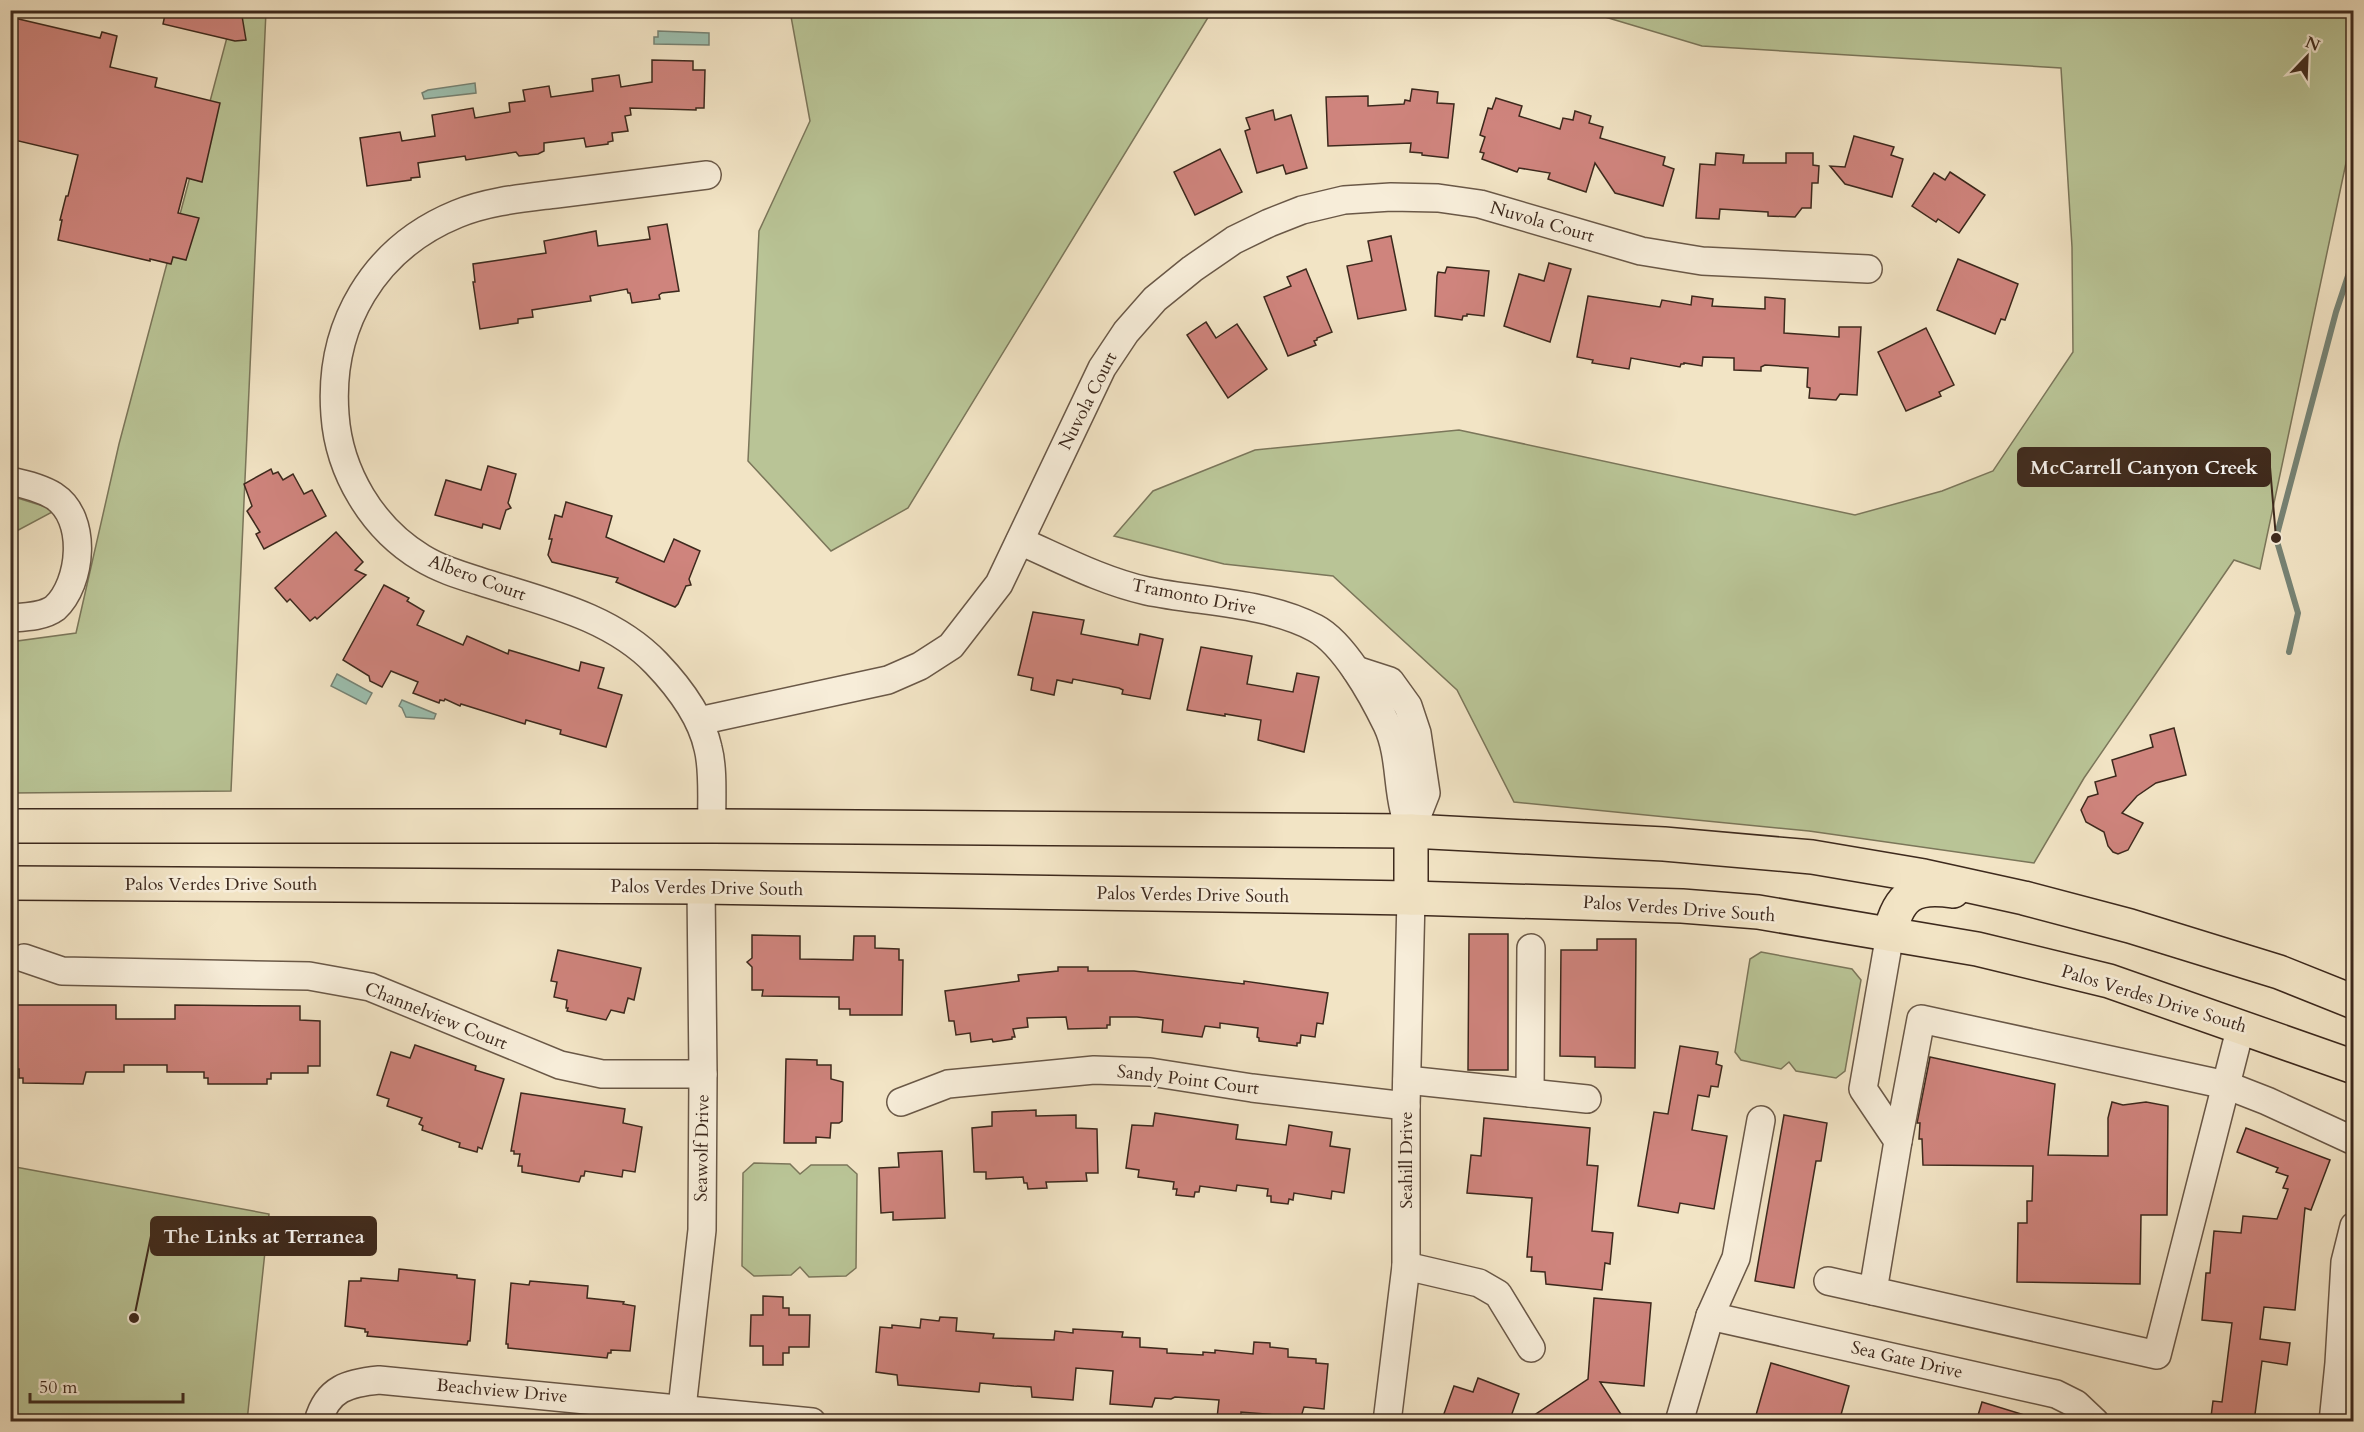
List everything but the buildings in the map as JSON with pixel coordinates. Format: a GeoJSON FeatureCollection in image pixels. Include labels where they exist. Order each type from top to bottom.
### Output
{"type":"FeatureCollection","features":[{"type":"Feature","properties":{"kind":"main road"},"geometry":{"type":"LineString","coordinates":[[10,826],[712,826],[1411,831],[1664,844],[1812,857],[1924,876],[2130,926],[2279,972],[2354,1002]]}},
{"type":"Feature","properties":{"kind":"main road"},"geometry":{"type":"LineString","coordinates":[[1411,831],[1411,898]]}},
{"type":"Feature","properties":{"kind":"main road","name":"Palos Verdes Drive South"},"geometry":{"type":"LineString","coordinates":[[10,882],[701,887],[1411,898],[1682,906],[1758,912],[1977,949],[2109,981],[2354,1067]]}},
{"type":"Feature","properties":{"kind":"main road"},"geometry":{"type":"LineString","coordinates":[[1890,934],[1895,912],[1904,899],[1917,892],[1944,890],[2053,906]]}},
{"type":"Feature","properties":{"kind":"street","name":"Albero Court"},"geometry":{"type":"LineString","coordinates":[[707,175],[506,201],[458,213],[418,234],[385,263],[367,285],[349,316],[339,349],[333,400],[336,430],[346,469],[369,509],[392,536],[422,558],[452,572],[611,627],[638,645],[657,664],[699,721],[709,749],[712,826]]}},
{"type":"Feature","properties":{"kind":"street","name":"Nuvola Court"},"geometry":{"type":"LineString","coordinates":[[699,721],[888,680],[920,666],[951,646],[999,584],[1102,368],[1126,332],[1155,299],[1225,246],[1251,231],[1302,210],[1344,200],[1391,197],[1438,198],[1480,204],[1641,251],[1676,258],[1868,269]]}},
{"type":"Feature","properties":{"kind":"street"},"geometry":{"type":"LineString","coordinates":[[10,481],[28,485],[55,497],[70,515],[76,529],[79,551],[75,572],[65,594],[54,609],[32,617],[10,618]]}},
{"type":"Feature","properties":{"kind":"street","name":"Tramonto Drive"},"geometry":{"type":"LineString","coordinates":[[1020,541],[1095,574],[1146,590],[1242,606],[1317,628],[1341,651],[1356,670],[1390,681],[1408,706],[1417,734],[1426,793],[1411,831]]}},
{"type":"Feature","properties":{"kind":"street","name":"Seawolf Drive"},"geometry":{"type":"LineString","coordinates":[[682,1408],[702,1230],[701,887]]}},
{"type":"Feature","properties":{"kind":"street","name":"Seahill Drive"},"geometry":{"type":"LineString","coordinates":[[1387,1422],[1406,1266],[1411,898]]}},
{"type":"Feature","properties":{"kind":"street"},"geometry":{"type":"LineString","coordinates":[[1890,934],[1863,1089],[1898,1141]]}},
{"type":"Feature","properties":{"kind":"street"},"geometry":{"type":"LineString","coordinates":[[1530,1093],[1531,948]]}},
{"type":"Feature","properties":{"kind":"street","name":"Channelview Court"},"geometry":{"type":"LineString","coordinates":[[24,958],[62,971],[309,976],[370,987],[560,1065],[602,1074],[703,1074]]}},
{"type":"Feature","properties":{"kind":"street"},"geometry":{"type":"LineString","coordinates":[[1873,1291],[1921,1019],[2226,1085],[2354,1141]]}},
{"type":"Feature","properties":{"kind":"street"},"geometry":{"type":"LineString","coordinates":[[1828,1281],[2157,1355],[2241,1026]]}},
{"type":"Feature","properties":{"kind":"street","name":"Sandy Point Court"},"geometry":{"type":"LineString","coordinates":[[901,1102],[948,1084],[1094,1070],[1150,1072],[1252,1088],[1407,1093],[1530,1093],[1587,1099]]}},
{"type":"Feature","properties":{"kind":"street"},"geometry":{"type":"LineString","coordinates":[[1679,1422],[1710,1317],[1736,1258],[1761,1120]]}},
{"type":"Feature","properties":{"kind":"street"},"geometry":{"type":"LineString","coordinates":[[2333,1422],[2345,1262],[2354,1226]]}},
{"type":"Feature","properties":{"kind":"street"},"geometry":{"type":"LineString","coordinates":[[1406,1266],[1479,1283],[1498,1294],[1531,1348]]}},
{"type":"Feature","properties":{"kind":"street","name":"Sea Gate Drive"},"geometry":{"type":"LineString","coordinates":[[1710,1317],[2056,1394],[2076,1404],[2095,1422]]}},
{"type":"Feature","properties":{"kind":"street","name":"Beachview Drive"},"geometry":{"type":"LineString","coordinates":[[318,1422],[332,1395],[352,1383],[379,1380],[812,1422]]}},
{"type":"Feature","properties":{"kind":"shaded area"},"geometry":{"type":"Polygon","coordinates":[[[234,11],[266,11],[231,791],[11,793],[10,642],[76,633],[119,444],[234,11]]]}},
{"type":"Feature","properties":{"kind":"shaded area"},"geometry":{"type":"Polygon","coordinates":[[[790,11],[1212,11],[908,508],[831,551],[748,461],[759,231],[810,121],[790,11]]]}},
{"type":"Feature","properties":{"kind":"shaded area"},"geometry":{"type":"Polygon","coordinates":[[[1585,11],[2353,11],[2353,130],[2260,569],[2234,560],[2084,778],[2034,863],[1809,831],[1514,802],[1457,690],[1333,576],[1224,564],[1114,536],[1153,491],[1255,450],[1459,430],[1855,515],[1942,491],[1993,471],[2073,352],[2072,247],[2061,68],[1702,46],[1585,11]]]}},
{"type":"Feature","properties":{"kind":"shaded area"},"geometry":{"type":"Polygon","coordinates":[[[658,31],[709,33],[709,45],[654,44],[654,37],[658,37],[658,31]]]}},
{"type":"Feature","properties":{"kind":"shaded area"},"geometry":{"type":"Polygon","coordinates":[[[475,83],[476,93],[424,99],[422,93],[428,90],[475,83]]]}},
{"type":"Feature","properties":{"kind":"shaded area"},"geometry":{"type":"Polygon","coordinates":[[[11,496],[56,510],[11,534],[11,496]]]}},
{"type":"Feature","properties":{"kind":"shaded area"},"geometry":{"type":"Polygon","coordinates":[[[337,674],[372,693],[366,704],[331,686],[337,674]]]}},
{"type":"Feature","properties":{"kind":"shaded area"},"geometry":{"type":"Polygon","coordinates":[[[402,700],[436,714],[434,719],[406,717],[399,706],[402,700]]]}},
{"type":"Feature","properties":{"kind":"shaded area"},"geometry":{"type":"Polygon","coordinates":[[[1761,952],[1852,969],[1861,980],[1845,1071],[1836,1078],[1796,1071],[1789,1062],[1781,1069],[1741,1060],[1735,1052],[1750,959],[1761,952]]]}},
{"type":"Feature","properties":{"kind":"shaded area"},"geometry":{"type":"Polygon","coordinates":[[[754,1163],[790,1164],[800,1174],[811,1165],[847,1165],[857,1174],[856,1268],[846,1276],[809,1277],[800,1267],[791,1275],[754,1276],[742,1266],[743,1173],[754,1163]]]}},
{"type":"Feature","properties":{"kind":"shaded area"},"geometry":{"type":"Polygon","coordinates":[[[10,1166],[269,1214],[247,1421],[11,1421],[10,1166]]]}},
{"type":"Feature","properties":{"kind":"waterway"},"geometry":{"type":"LineString","coordinates":[[2289,652],[2298,613],[2276,538],[2336,312],[2354,258]]}},
{"type":"Feature","properties":{"kind":"place","name":"McCarrell Canyon Creek"},"geometry":{"type":"Point","coordinates":[2276,538]}},
{"type":"Feature","properties":{"kind":"place","name":"The Links at Terranea"},"geometry":{"type":"Point","coordinates":[134,1318]}}]}
